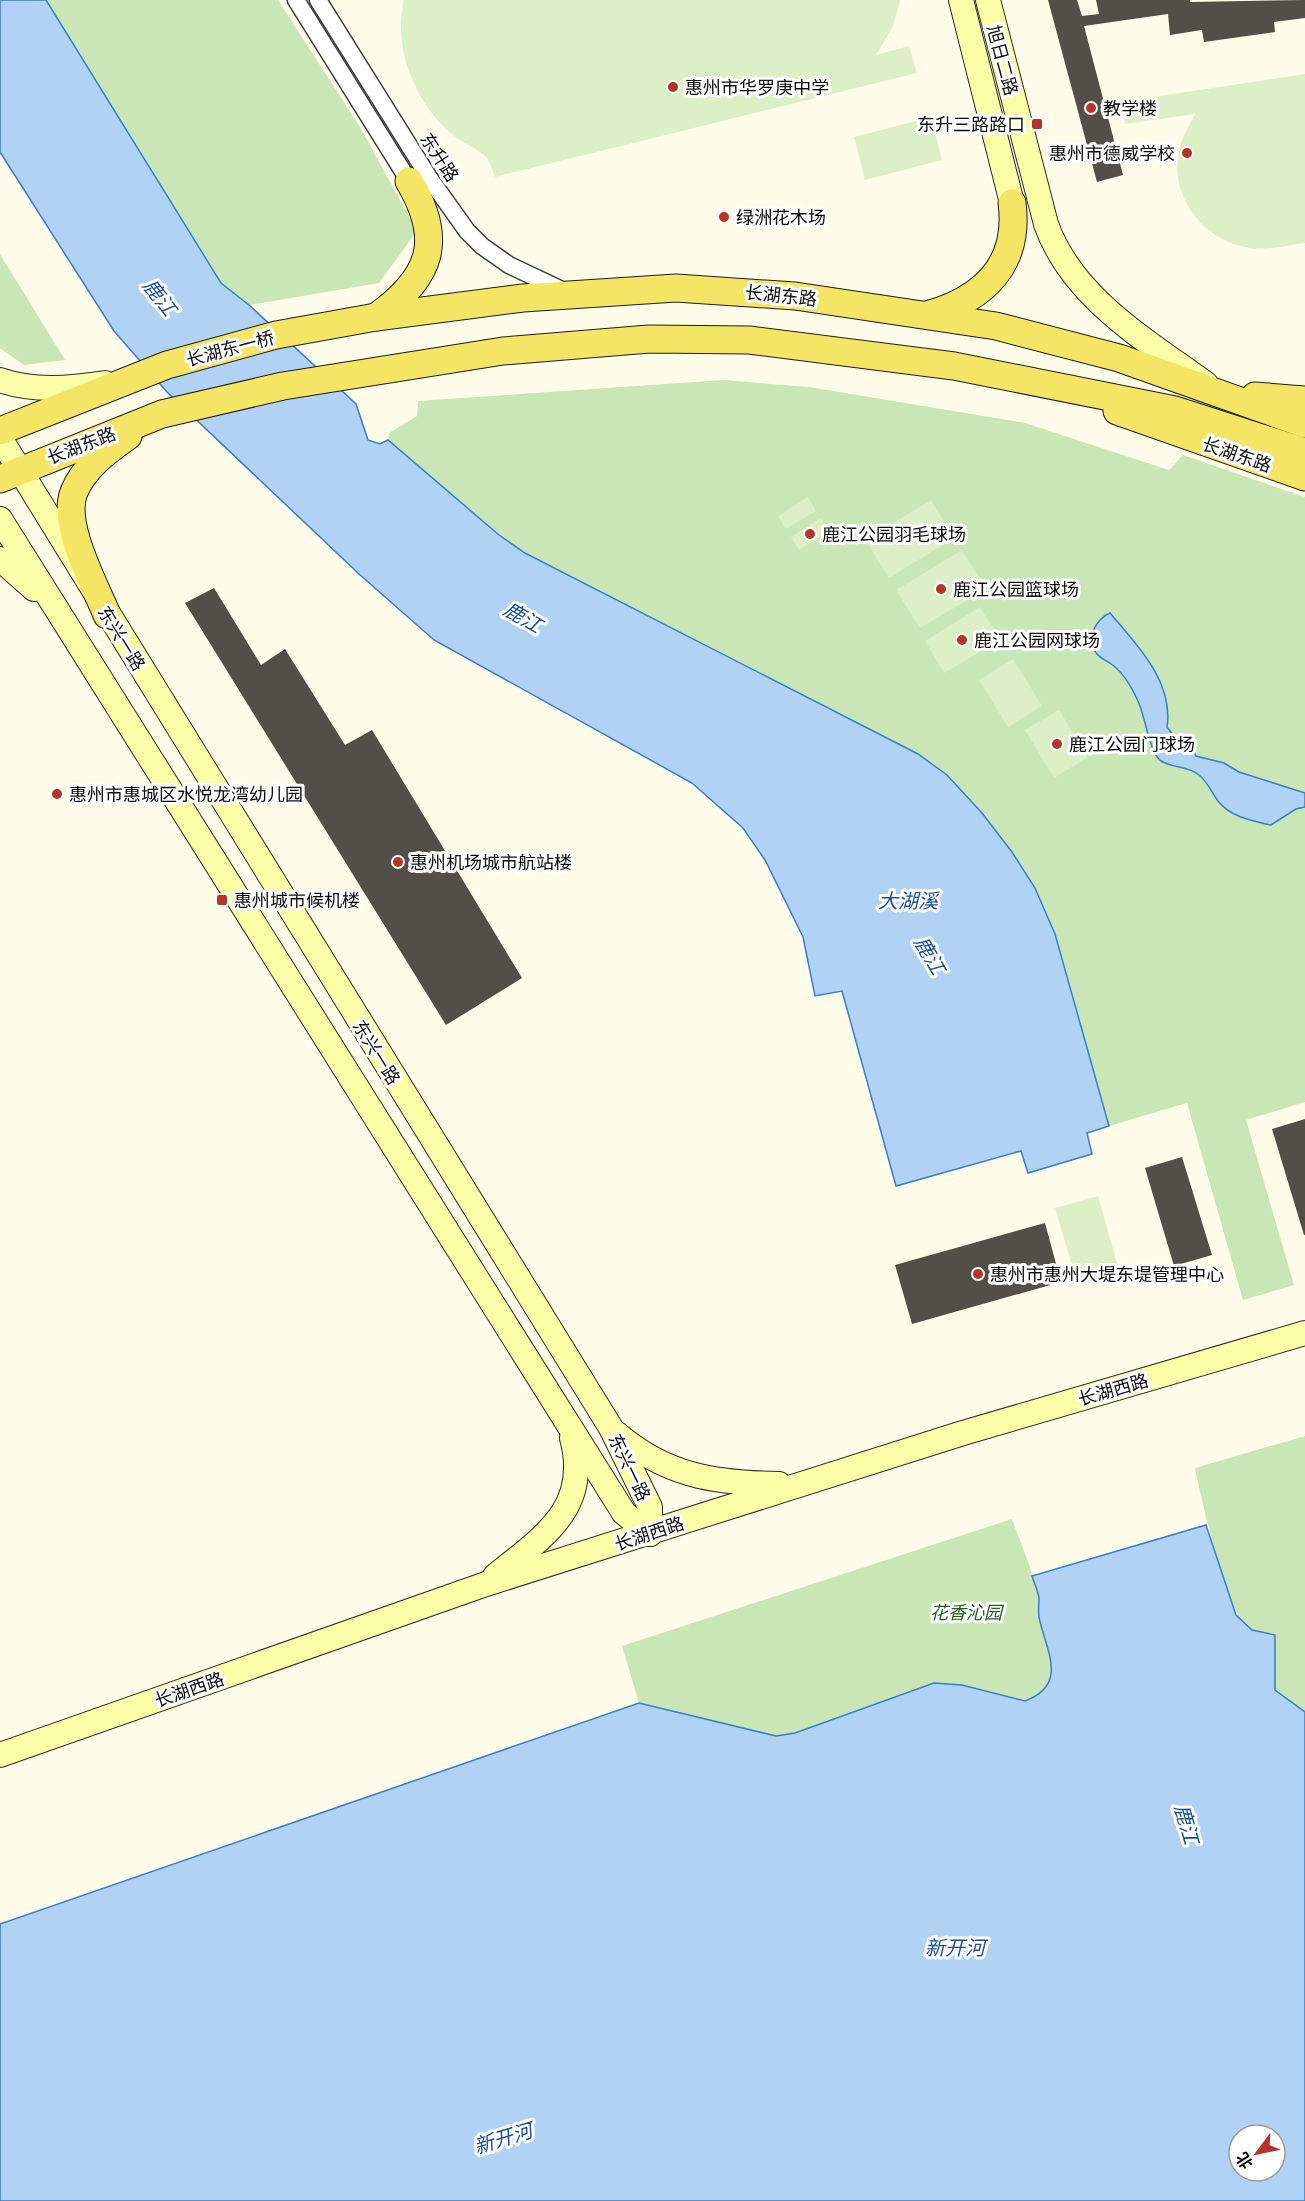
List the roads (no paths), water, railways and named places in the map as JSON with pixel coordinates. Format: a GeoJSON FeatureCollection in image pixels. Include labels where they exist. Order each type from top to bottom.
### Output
{"type":"FeatureCollection","features":[{"type":"Feature","properties":{"kind":"main road"},"geometry":{"type":"LineString","coordinates":[[376,317],[407,289],[429,250],[428,220],[409,181]]}},
{"type":"Feature","properties":{"kind":"main road"},"geometry":{"type":"LineString","coordinates":[[926,315],[974,294],[998,274],[1011,244],[1012,203]]}},
{"type":"Feature","properties":{"kind":"main road","name":"长湖东路"},"geometry":{"type":"LineString","coordinates":[[336,324],[570,293],[676,288],[737,290],[926,315],[996,326],[1058,340],[1119,358],[1305,424]]}},
{"type":"Feature","properties":{"kind":"main road","name":"长湖东一桥"},"geometry":{"type":"LineString","coordinates":[[126,380],[218,349],[336,324]]}},
{"type":"Feature","properties":{"kind":"main road","name":"长湖东路"},"geometry":{"type":"LineString","coordinates":[[9,474],[162,414],[293,384],[536,347],[616,340],[689,338],[784,344],[930,362],[1035,380],[1175,410],[1305,452]]}},
{"type":"Feature","properties":{"kind":"main road"},"geometry":{"type":"LineString","coordinates":[[0,430],[126,380]]}},
{"type":"Feature","properties":{"kind":"main road","name":"长湖东路"},"geometry":{"type":"LineString","coordinates":[[1035,380],[1169,431],[1305,477]]}},
{"type":"Feature","properties":{"kind":"main road","name":"长湖东路"},"geometry":{"type":"LineString","coordinates":[[1217,392],[1305,400]]}},
{"type":"Feature","properties":{"kind":"main road"},"geometry":{"type":"LineString","coordinates":[[107,615],[73,527],[71,512],[73,493],[82,478],[101,457],[162,414]]}},
{"type":"Feature","properties":{"kind":"street"},"geometry":{"type":"LineString","coordinates":[[296,0],[409,181]]}},
{"type":"Feature","properties":{"kind":"street","name":"东升路"},"geometry":{"type":"LineString","coordinates":[[318,0],[430,179],[466,231],[482,246],[509,265],[570,293]]}},
{"type":"Feature","properties":{"kind":"street","name":"旭日二路"},"geometry":{"type":"LineString","coordinates":[[961,0],[1012,203]]}},
{"type":"Feature","properties":{"kind":"street","name":"旭日二路"},"geometry":{"type":"LineString","coordinates":[[988,0],[1046,224],[1064,263],[1090,294],[1117,318],[1217,392]]}},
{"type":"Feature","properties":{"kind":"street"},"geometry":{"type":"LineString","coordinates":[[0,380],[20,386],[57,388],[126,380]]}},
{"type":"Feature","properties":{"kind":"street","name":"东兴一路"},"geometry":{"type":"LineString","coordinates":[[0,438],[9,474],[107,615],[611,1428],[650,1507],[650,1534]]}},
{"type":"Feature","properties":{"kind":"street","name":"东兴一路"},"geometry":{"type":"LineString","coordinates":[[0,519],[624,1513],[650,1534]]}},
{"type":"Feature","properties":{"kind":"street"},"geometry":{"type":"LineString","coordinates":[[0,559],[53,605]]}},
{"type":"Feature","properties":{"kind":"street","name":"长湖西路"},"geometry":{"type":"LineString","coordinates":[[0,1755],[486,1584],[650,1534],[796,1484],[1305,1333]]}},
{"type":"Feature","properties":{"kind":"street"},"geometry":{"type":"LineString","coordinates":[[486,1584],[544,1537],[566,1511],[576,1486],[577,1458],[567,1421]]}},
{"type":"Feature","properties":{"kind":"street"},"geometry":{"type":"LineString","coordinates":[[611,1428],[645,1454],[684,1473],[721,1481],[796,1484]]}},
{"type":"Feature","properties":{"kind":"water","name":"大湖溪"},"geometry":{"type":"Polygon","coordinates":[[[0,0],[46,0],[221,283],[249,305],[356,404],[368,440],[380,444],[388,440],[499,535],[525,553],[918,754],[947,775],[982,813],[1012,852],[1035,888],[1055,934],[1109,1126],[1087,1133],[1092,1154],[1028,1173],[1021,1151],[896,1186],[842,991],[815,996],[803,937],[765,860],[743,828],[692,783],[434,640],[359,574],[167,392],[114,331],[0,152],[0,0]]]}},
{"type":"Feature","properties":{"kind":"water"},"geometry":{"type":"Polygon","coordinates":[[[1110,613],[1142,651],[1159,680],[1168,710],[1167,727],[1176,739],[1189,742],[1196,756],[1224,763],[1239,772],[1305,793],[1305,807],[1296,809],[1271,825],[1249,820],[1235,815],[1223,806],[1204,780],[1195,772],[1161,761],[1153,750],[1141,707],[1128,683],[1119,670],[1093,649],[1093,630],[1100,620],[1110,613]]]}},
{"type":"Feature","properties":{"kind":"water","name":"新开河"},"geometry":{"type":"Polygon","coordinates":[[[1206,1525],[1236,1615],[1252,1630],[1275,1635],[1275,1690],[1305,1712],[1305,2201],[0,2201],[0,1924],[639,1703],[776,1736],[795,1733],[934,1683],[962,1685],[1025,1701],[1039,1694],[1047,1685],[1051,1675],[1049,1653],[1039,1617],[1038,1593],[1032,1576],[1206,1525]]]}},
{"type":"Feature","properties":{"kind":"place","name":"惠州市华罗庚中学"},"geometry":{"type":"Point","coordinates":[673,87]}},
{"type":"Feature","properties":{"kind":"place","name":"教学楼"},"geometry":{"type":"Point","coordinates":[1091,108]}},
{"type":"Feature","properties":{"kind":"place","name":"东升三路路口"},"geometry":{"type":"Point","coordinates":[1037,124]}},
{"type":"Feature","properties":{"kind":"place","name":"惠州市德威学校"},"geometry":{"type":"Point","coordinates":[1187,153]}},
{"type":"Feature","properties":{"kind":"place","name":"绿洲花木场"},"geometry":{"type":"Point","coordinates":[724,217]}},
{"type":"Feature","properties":{"kind":"place","name":"鹿江公园羽毛球场"},"geometry":{"type":"Point","coordinates":[810,534]}},
{"type":"Feature","properties":{"kind":"place","name":"鹿江公园篮球场"},"geometry":{"type":"Point","coordinates":[941,589]}},
{"type":"Feature","properties":{"kind":"place","name":"鹿江公园网球场"},"geometry":{"type":"Point","coordinates":[962,640]}},
{"type":"Feature","properties":{"kind":"place","name":"鹿江公园门球场"},"geometry":{"type":"Point","coordinates":[1057,744]}},
{"type":"Feature","properties":{"kind":"place","name":"惠州市惠城区水悦龙湾幼儿园"},"geometry":{"type":"Point","coordinates":[57,794]}},
{"type":"Feature","properties":{"kind":"place","name":"惠州机场城市航站楼"},"geometry":{"type":"Point","coordinates":[398,862]}},
{"type":"Feature","properties":{"kind":"place","name":"惠州城市候机楼"},"geometry":{"type":"Point","coordinates":[222,900]}},
{"type":"Feature","properties":{"kind":"place","name":"惠州市惠州大堤东堤管理中心"},"geometry":{"type":"Point","coordinates":[978,1274]}},
{"type":"Feature","properties":{"kind":"water label","name":"鹿江"},"geometry":{"type":"Point","coordinates":[160,297]}},
{"type":"Feature","properties":{"kind":"water label","name":"鹿江"},"geometry":{"type":"Point","coordinates":[523,617]}},
{"type":"Feature","properties":{"kind":"water label","name":"鹿江"},"geometry":{"type":"Point","coordinates":[930,955]}},
{"type":"Feature","properties":{"kind":"water label","name":"鹿江"},"geometry":{"type":"Point","coordinates":[1187,1824]}},
{"type":"Feature","properties":{"kind":"park label","name":"花香沁园"},"geometry":{"type":"Point","coordinates":[966,1612]}}]}
